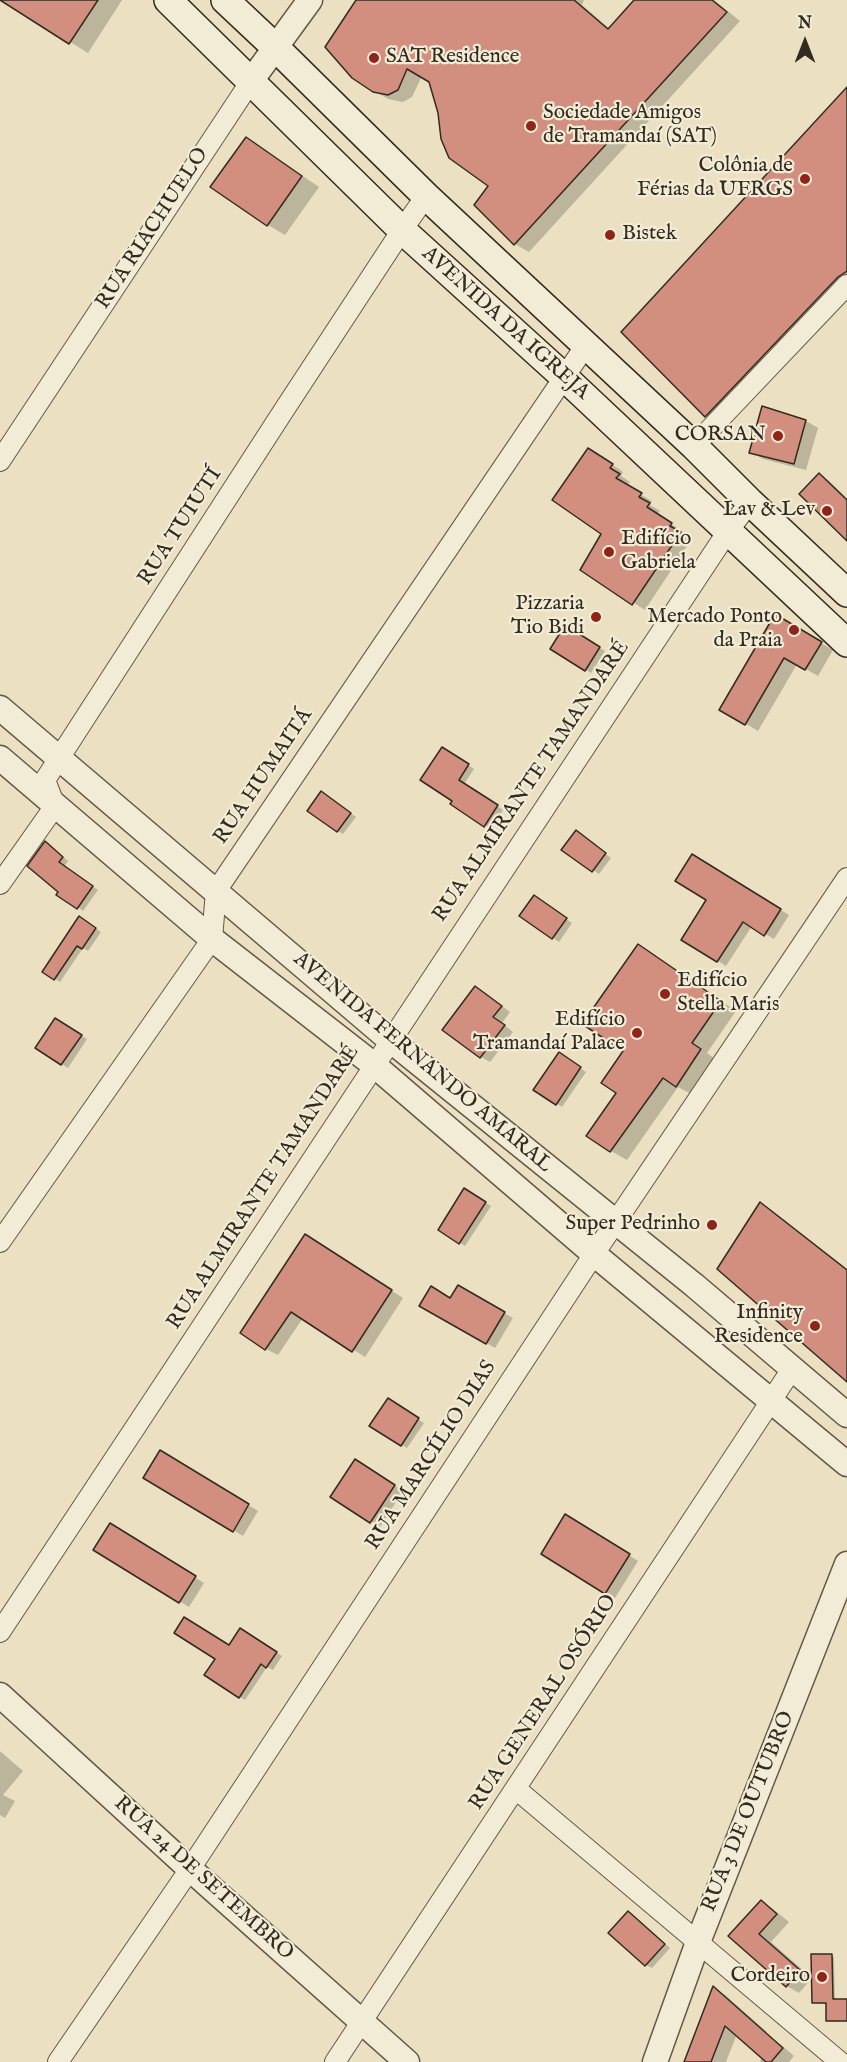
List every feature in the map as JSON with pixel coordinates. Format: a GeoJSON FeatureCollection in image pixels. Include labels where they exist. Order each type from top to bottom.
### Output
{"type":"FeatureCollection","features":[{"type":"Feature","properties":{"kind":"main road","name":"AVENIDA DA IGREJA"},"geometry":{"type":"LineString","coordinates":[[168,0],[402,230],[563,376],[847,643]]}},
{"type":"Feature","properties":{"kind":"main road","name":"AVENIDA DA IGREJA"},"geometry":{"type":"LineString","coordinates":[[225,0],[426,196],[694,446],[847,593]]}},
{"type":"Feature","properties":{"kind":"street","name":"RUA RIACHUELO"},"geometry":{"type":"LineString","coordinates":[[0,461],[251,81],[310,0]]}},
{"type":"Feature","properties":{"kind":"street","name":"RUA TUIUTÍ"},"geometry":{"type":"LineString","coordinates":[[55,806],[45,780],[426,196]]}},
{"type":"Feature","properties":{"kind":"street"},"geometry":{"type":"LineString","coordinates":[[694,446],[847,285]]}},
{"type":"Feature","properties":{"kind":"street","name":"RUA HUMAITÁ"},"geometry":{"type":"LineString","coordinates":[[212,939],[216,891],[586,345]]}},
{"type":"Feature","properties":{"kind":"street","name":"RUA ALMIRANTE TAMANDARÉ"},"geometry":{"type":"LineString","coordinates":[[0,1632],[390,1040],[728,531],[750,502]]}},
{"type":"Feature","properties":{"kind":"street","name":"AVENIDA FERNANDO AMARAL"},"geometry":{"type":"LineString","coordinates":[[0,708],[390,1040],[694,1285],[847,1415]]}},
{"type":"Feature","properties":{"kind":"street","name":"AVENIDA FERNANDO AMARAL"},"geometry":{"type":"LineString","coordinates":[[0,758],[212,939],[374,1065],[594,1254],[847,1464]]}},
{"type":"Feature","properties":{"kind":"street"},"geometry":{"type":"LineString","coordinates":[[0,884],[55,806]]}},
{"type":"Feature","properties":{"kind":"street","name":"RUA MARCÍLIO DIAS"},"geometry":{"type":"LineString","coordinates":[[58,2062],[190,1869],[594,1254],[847,878]]}},
{"type":"Feature","properties":{"kind":"street"},"geometry":{"type":"LineString","coordinates":[[0,1242],[212,939]]}},
{"type":"Feature","properties":{"kind":"street"},"geometry":{"type":"LineString","coordinates":[[685,1330],[694,1285]]}},
{"type":"Feature","properties":{"kind":"street","name":"RUA GENERAL OSÓRIO"},"geometry":{"type":"LineString","coordinates":[[335,2062],[792,1370]]}},
{"type":"Feature","properties":{"kind":"street","name":"RUA 3 DE OUTUBRO"},"geometry":{"type":"LineString","coordinates":[[655,2062],[698,1942],[847,1564]]}},
{"type":"Feature","properties":{"kind":"street","name":"RUA 24 DE SETEMBRO"},"geometry":{"type":"LineString","coordinates":[[0,1695],[190,1869],[407,2062]]}},
{"type":"Feature","properties":{"kind":"street"},"geometry":{"type":"LineString","coordinates":[[516,1789],[840,2062]]}},
{"type":"Feature","properties":{"kind":"building"},"geometry":{"type":"Polygon","coordinates":[[[0,0],[98,0],[69,44],[0,0]]]}},
{"type":"Feature","properties":{"kind":"building","name":"Sociedade Amigos de Tramandaí (SAT)"},"geometry":{"type":"Polygon","coordinates":[[[356,0],[574,0],[608,29],[634,0],[712,0],[727,12],[514,245],[474,205],[488,186],[449,158],[441,139],[438,113],[429,82],[407,69],[398,90],[388,95],[373,92],[352,78],[325,47],[356,0]]]}},
{"type":"Feature","properties":{"kind":"building","name":"Colônia de Férias da UFRGS"},"geometry":{"type":"Polygon","coordinates":[[[847,87],[847,271],[838,277],[705,417],[621,332],[847,87]]]}},
{"type":"Feature","properties":{"kind":"building"},"geometry":{"type":"Polygon","coordinates":[[[246,137],[302,176],[267,226],[210,187],[246,137]]]}},
{"type":"Feature","properties":{"kind":"building","name":"CORSAN"},"geometry":{"type":"Polygon","coordinates":[[[762,406],[806,420],[794,464],[749,453],[762,406]]]}},
{"type":"Feature","properties":{"kind":"building"},"geometry":{"type":"Polygon","coordinates":[[[588,448],[613,464],[610,468],[620,474],[616,478],[642,493],[639,497],[650,503],[647,507],[672,523],[670,526],[681,532],[632,605],[580,570],[601,534],[552,500],[588,448]]]}},
{"type":"Feature","properties":{"kind":"building"},"geometry":{"type":"Polygon","coordinates":[[[819,473],[847,500],[847,541],[799,494],[819,473]]]}},
{"type":"Feature","properties":{"kind":"building"},"geometry":{"type":"Polygon","coordinates":[[[775,614],[822,642],[805,670],[784,658],[745,725],[719,710],[775,614]]]}},
{"type":"Feature","properties":{"kind":"building"},"geometry":{"type":"Polygon","coordinates":[[[565,625],[600,647],[585,671],[550,649],[565,625]]]}},
{"type":"Feature","properties":{"kind":"building"},"geometry":{"type":"Polygon","coordinates":[[[442,747],[469,764],[459,780],[498,805],[484,827],[450,804],[452,801],[420,780],[442,747]]]}},
{"type":"Feature","properties":{"kind":"building"},"geometry":{"type":"Polygon","coordinates":[[[321,791],[351,813],[337,832],[307,811],[321,791]]]}},
{"type":"Feature","properties":{"kind":"building"},"geometry":{"type":"Polygon","coordinates":[[[576,830],[606,853],[592,872],[561,850],[576,830]]]}},
{"type":"Feature","properties":{"kind":"building"},"geometry":{"type":"Polygon","coordinates":[[[45,841],[63,857],[59,862],[93,886],[77,909],[56,895],[58,892],[27,866],[45,841]]]}},
{"type":"Feature","properties":{"kind":"building"},"geometry":{"type":"Polygon","coordinates":[[[692,854],[781,909],[764,936],[743,922],[717,962],[681,940],[706,900],[675,881],[692,854]]]}},
{"type":"Feature","properties":{"kind":"building"},"geometry":{"type":"Polygon","coordinates":[[[534,895],[567,918],[552,939],[519,916],[534,895]]]}},
{"type":"Feature","properties":{"kind":"building"},"geometry":{"type":"Polygon","coordinates":[[[79,916],[96,928],[82,949],[77,946],[54,980],[42,972],[79,916]]]}},
{"type":"Feature","properties":{"kind":"building"},"geometry":{"type":"Polygon","coordinates":[[[638,944],[721,1001],[692,1043],[701,1049],[676,1087],[663,1078],[610,1152],[586,1136],[616,1093],[601,1083],[623,1051],[582,1024],[638,944]]]}},
{"type":"Feature","properties":{"kind":"building"},"geometry":{"type":"Polygon","coordinates":[[[475,986],[502,1006],[493,1017],[505,1025],[480,1058],[442,1030],[475,986]]]}},
{"type":"Feature","properties":{"kind":"building"},"geometry":{"type":"Polygon","coordinates":[[[55,1018],[82,1035],[61,1065],[35,1048],[55,1018]]]}},
{"type":"Feature","properties":{"kind":"building"},"geometry":{"type":"Polygon","coordinates":[[[559,1052],[581,1067],[556,1105],[533,1090],[559,1052]]]}},
{"type":"Feature","properties":{"kind":"building"},"geometry":{"type":"Polygon","coordinates":[[[464,1188],[486,1202],[459,1244],[438,1230],[464,1188]]]}},
{"type":"Feature","properties":{"kind":"building","name":"Infinity Residence"},"geometry":{"type":"Polygon","coordinates":[[[760,1202],[847,1270],[847,1382],[717,1269],[760,1202]]]}},
{"type":"Feature","properties":{"kind":"building"},"geometry":{"type":"Polygon","coordinates":[[[305,1234],[392,1290],[352,1352],[291,1312],[265,1350],[240,1333],[305,1234]]]}},
{"type":"Feature","properties":{"kind":"building"},"geometry":{"type":"Polygon","coordinates":[[[458,1285],[505,1312],[486,1344],[419,1306],[431,1286],[450,1298],[458,1285]]]}},
{"type":"Feature","properties":{"kind":"building"},"geometry":{"type":"Polygon","coordinates":[[[388,1398],[419,1418],[401,1446],[369,1426],[388,1398]]]}},
{"type":"Feature","properties":{"kind":"building"},"geometry":{"type":"Polygon","coordinates":[[[160,1450],[249,1504],[233,1532],[143,1478],[160,1450]]]}},
{"type":"Feature","properties":{"kind":"building"},"geometry":{"type":"Polygon","coordinates":[[[355,1459],[395,1485],[370,1523],[330,1497],[355,1459]]]}},
{"type":"Feature","properties":{"kind":"building"},"geometry":{"type":"Polygon","coordinates":[[[565,1514],[630,1554],[605,1594],[541,1554],[565,1514]]]}},
{"type":"Feature","properties":{"kind":"building"},"geometry":{"type":"Polygon","coordinates":[[[110,1523],[196,1576],[179,1603],[93,1550],[110,1523]]]}},
{"type":"Feature","properties":{"kind":"building"},"geometry":{"type":"Polygon","coordinates":[[[184,1617],[229,1645],[240,1628],[277,1652],[266,1668],[261,1664],[239,1698],[204,1675],[215,1659],[174,1633],[184,1617]]]}},
{"type":"Feature","properties":{"kind":"building"},"geometry":{"type":"Polygon","coordinates":[[[761,1900],[777,1914],[759,1934],[800,1970],[786,1987],[728,1936],[761,1900]]]}},
{"type":"Feature","properties":{"kind":"building"},"geometry":{"type":"Polygon","coordinates":[[[628,1911],[665,1944],[645,1966],[608,1933],[628,1911]]]}},
{"type":"Feature","properties":{"kind":"building","name":"Cordeiro"},"geometry":{"type":"Polygon","coordinates":[[[811,1954],[832,1954],[833,1999],[847,1999],[847,2021],[826,2021],[826,2003],[812,2003],[811,1954]]]}},
{"type":"Feature","properties":{"kind":"building"},"geometry":{"type":"Polygon","coordinates":[[[713,1986],[783,2048],[771,2062],[766,2062],[725,2026],[711,2062],[684,2062],[713,1986]]]}},
{"type":"Feature","properties":{"kind":"place","name":"SAT Residence"},"geometry":{"type":"Point","coordinates":[374,58]}},
{"type":"Feature","properties":{"kind":"place","name":"Sociedade Amigos de Tramandaí (SAT)"},"geometry":{"type":"Point","coordinates":[531,126]}},
{"type":"Feature","properties":{"kind":"place","name":"Colônia de Férias da UFRGS"},"geometry":{"type":"Point","coordinates":[805,179]}},
{"type":"Feature","properties":{"kind":"place","name":"Bistek"},"geometry":{"type":"Point","coordinates":[610,235]}},
{"type":"Feature","properties":{"kind":"place","name":"CORSAN"},"geometry":{"type":"Point","coordinates":[778,436]}},
{"type":"Feature","properties":{"kind":"place","name":"Lav & Lev"},"geometry":{"type":"Point","coordinates":[827,511]}},
{"type":"Feature","properties":{"kind":"place","name":"Edifício Gabriela"},"geometry":{"type":"Point","coordinates":[609,552]}},
{"type":"Feature","properties":{"kind":"place","name":"Pizzaria Tio Bidi"},"geometry":{"type":"Point","coordinates":[596,617]}},
{"type":"Feature","properties":{"kind":"place","name":"Mercado Ponto da Praia"},"geometry":{"type":"Point","coordinates":[794,630]}},
{"type":"Feature","properties":{"kind":"place","name":"Edifício Stella Maris"},"geometry":{"type":"Point","coordinates":[665,994]}},
{"type":"Feature","properties":{"kind":"place","name":"Edifício Tramandaí Palace"},"geometry":{"type":"Point","coordinates":[637,1033]}},
{"type":"Feature","properties":{"kind":"place","name":"Super Pedrinho"},"geometry":{"type":"Point","coordinates":[712,1225]}},
{"type":"Feature","properties":{"kind":"place","name":"Infinity Residence"},"geometry":{"type":"Point","coordinates":[815,1326]}},
{"type":"Feature","properties":{"kind":"place","name":"Cordeiro"},"geometry":{"type":"Point","coordinates":[822,1977]}}]}
